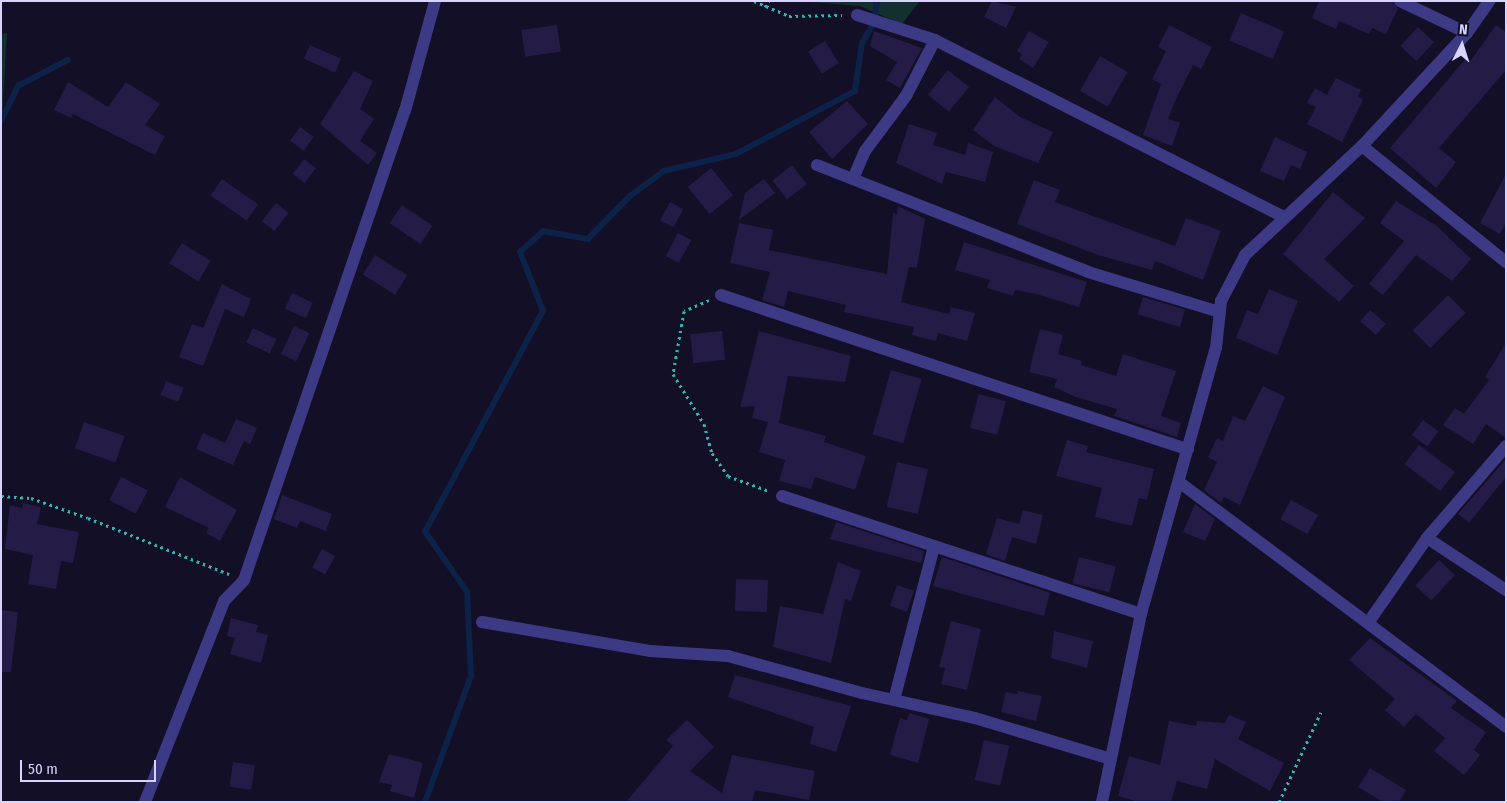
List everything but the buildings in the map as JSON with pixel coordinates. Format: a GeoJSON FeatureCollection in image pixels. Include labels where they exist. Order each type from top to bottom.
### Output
{"type":"FeatureCollection","features":[{"type":"Feature","properties":{"kind":"street"},"geometry":{"type":"LineString","coordinates":[[145,802],[224,601],[244,580],[404,111],[435,1]]}},
{"type":"Feature","properties":{"kind":"street"},"geometry":{"type":"LineString","coordinates":[[1400,1],[1467,33]]}},
{"type":"Feature","properties":{"kind":"street"},"geometry":{"type":"LineString","coordinates":[[1102,802],[1141,614],[1216,348],[1221,300],[1246,255],[1284,217],[1362,146],[1467,33],[1489,1]]}},
{"type":"Feature","properties":{"kind":"street"},"geometry":{"type":"LineString","coordinates":[[857,14],[935,40],[1284,217]]}},
{"type":"Feature","properties":{"kind":"street"},"geometry":{"type":"LineString","coordinates":[[852,179],[865,151],[906,96],[935,40]]}},
{"type":"Feature","properties":{"kind":"street"},"geometry":{"type":"LineString","coordinates":[[1362,146],[1506,262]]}},
{"type":"Feature","properties":{"kind":"street"},"geometry":{"type":"LineString","coordinates":[[817,165],[1088,272],[1220,312]]}},
{"type":"Feature","properties":{"kind":"street"},"geometry":{"type":"LineString","coordinates":[[721,295],[1188,449]]}},
{"type":"Feature","properties":{"kind":"street"},"geometry":{"type":"LineString","coordinates":[[1368,624],[1427,538],[1506,446]]}},
{"type":"Feature","properties":{"kind":"street"},"geometry":{"type":"LineString","coordinates":[[1179,482],[1506,727]]}},
{"type":"Feature","properties":{"kind":"street"},"geometry":{"type":"LineString","coordinates":[[782,496],[1141,614]]}},
{"type":"Feature","properties":{"kind":"street"},"geometry":{"type":"LineString","coordinates":[[1427,538],[1506,590]]}},
{"type":"Feature","properties":{"kind":"street"},"geometry":{"type":"LineString","coordinates":[[894,700],[934,546]]}},
{"type":"Feature","properties":{"kind":"street"},"geometry":{"type":"LineString","coordinates":[[482,622],[650,651],[728,656],[894,700],[975,718],[1111,760]]}},
{"type":"Feature","properties":{"kind":"path"},"geometry":{"type":"LineString","coordinates":[[754,1],[789,16],[857,14]]}},
{"type":"Feature","properties":{"kind":"path"},"geometry":{"type":"LineString","coordinates":[[765,7],[769,1]]}},
{"type":"Feature","properties":{"kind":"path"},"geometry":{"type":"LineString","coordinates":[[721,295],[684,311],[673,374],[704,424],[712,453],[728,476],[782,496]]}},
{"type":"Feature","properties":{"kind":"path"},"geometry":{"type":"LineString","coordinates":[[1,496],[31,498],[88,518],[244,580]]}},
{"type":"Feature","properties":{"kind":"path"},"geometry":{"type":"LineString","coordinates":[[1279,802],[1321,712]]}},
{"type":"Feature","properties":{"kind":"green space"},"geometry":{"type":"Polygon","coordinates":[[[799,1],[920,1],[902,24],[860,6],[799,1]]]}},
{"type":"Feature","properties":{"kind":"green space"},"geometry":{"type":"Polygon","coordinates":[[[7,33],[1,141],[1,34],[7,33]]]}},
{"type":"Feature","properties":{"kind":"waterway"},"geometry":{"type":"LineString","coordinates":[[425,802],[471,676],[467,592],[425,532],[543,311],[520,252],[543,231],[588,239],[629,197],[664,171],[736,154],[855,91],[862,43],[874,23],[877,1]]}},
{"type":"Feature","properties":{"kind":"waterway"},"geometry":{"type":"LineString","coordinates":[[1,121],[18,86],[68,60]]}}]}
